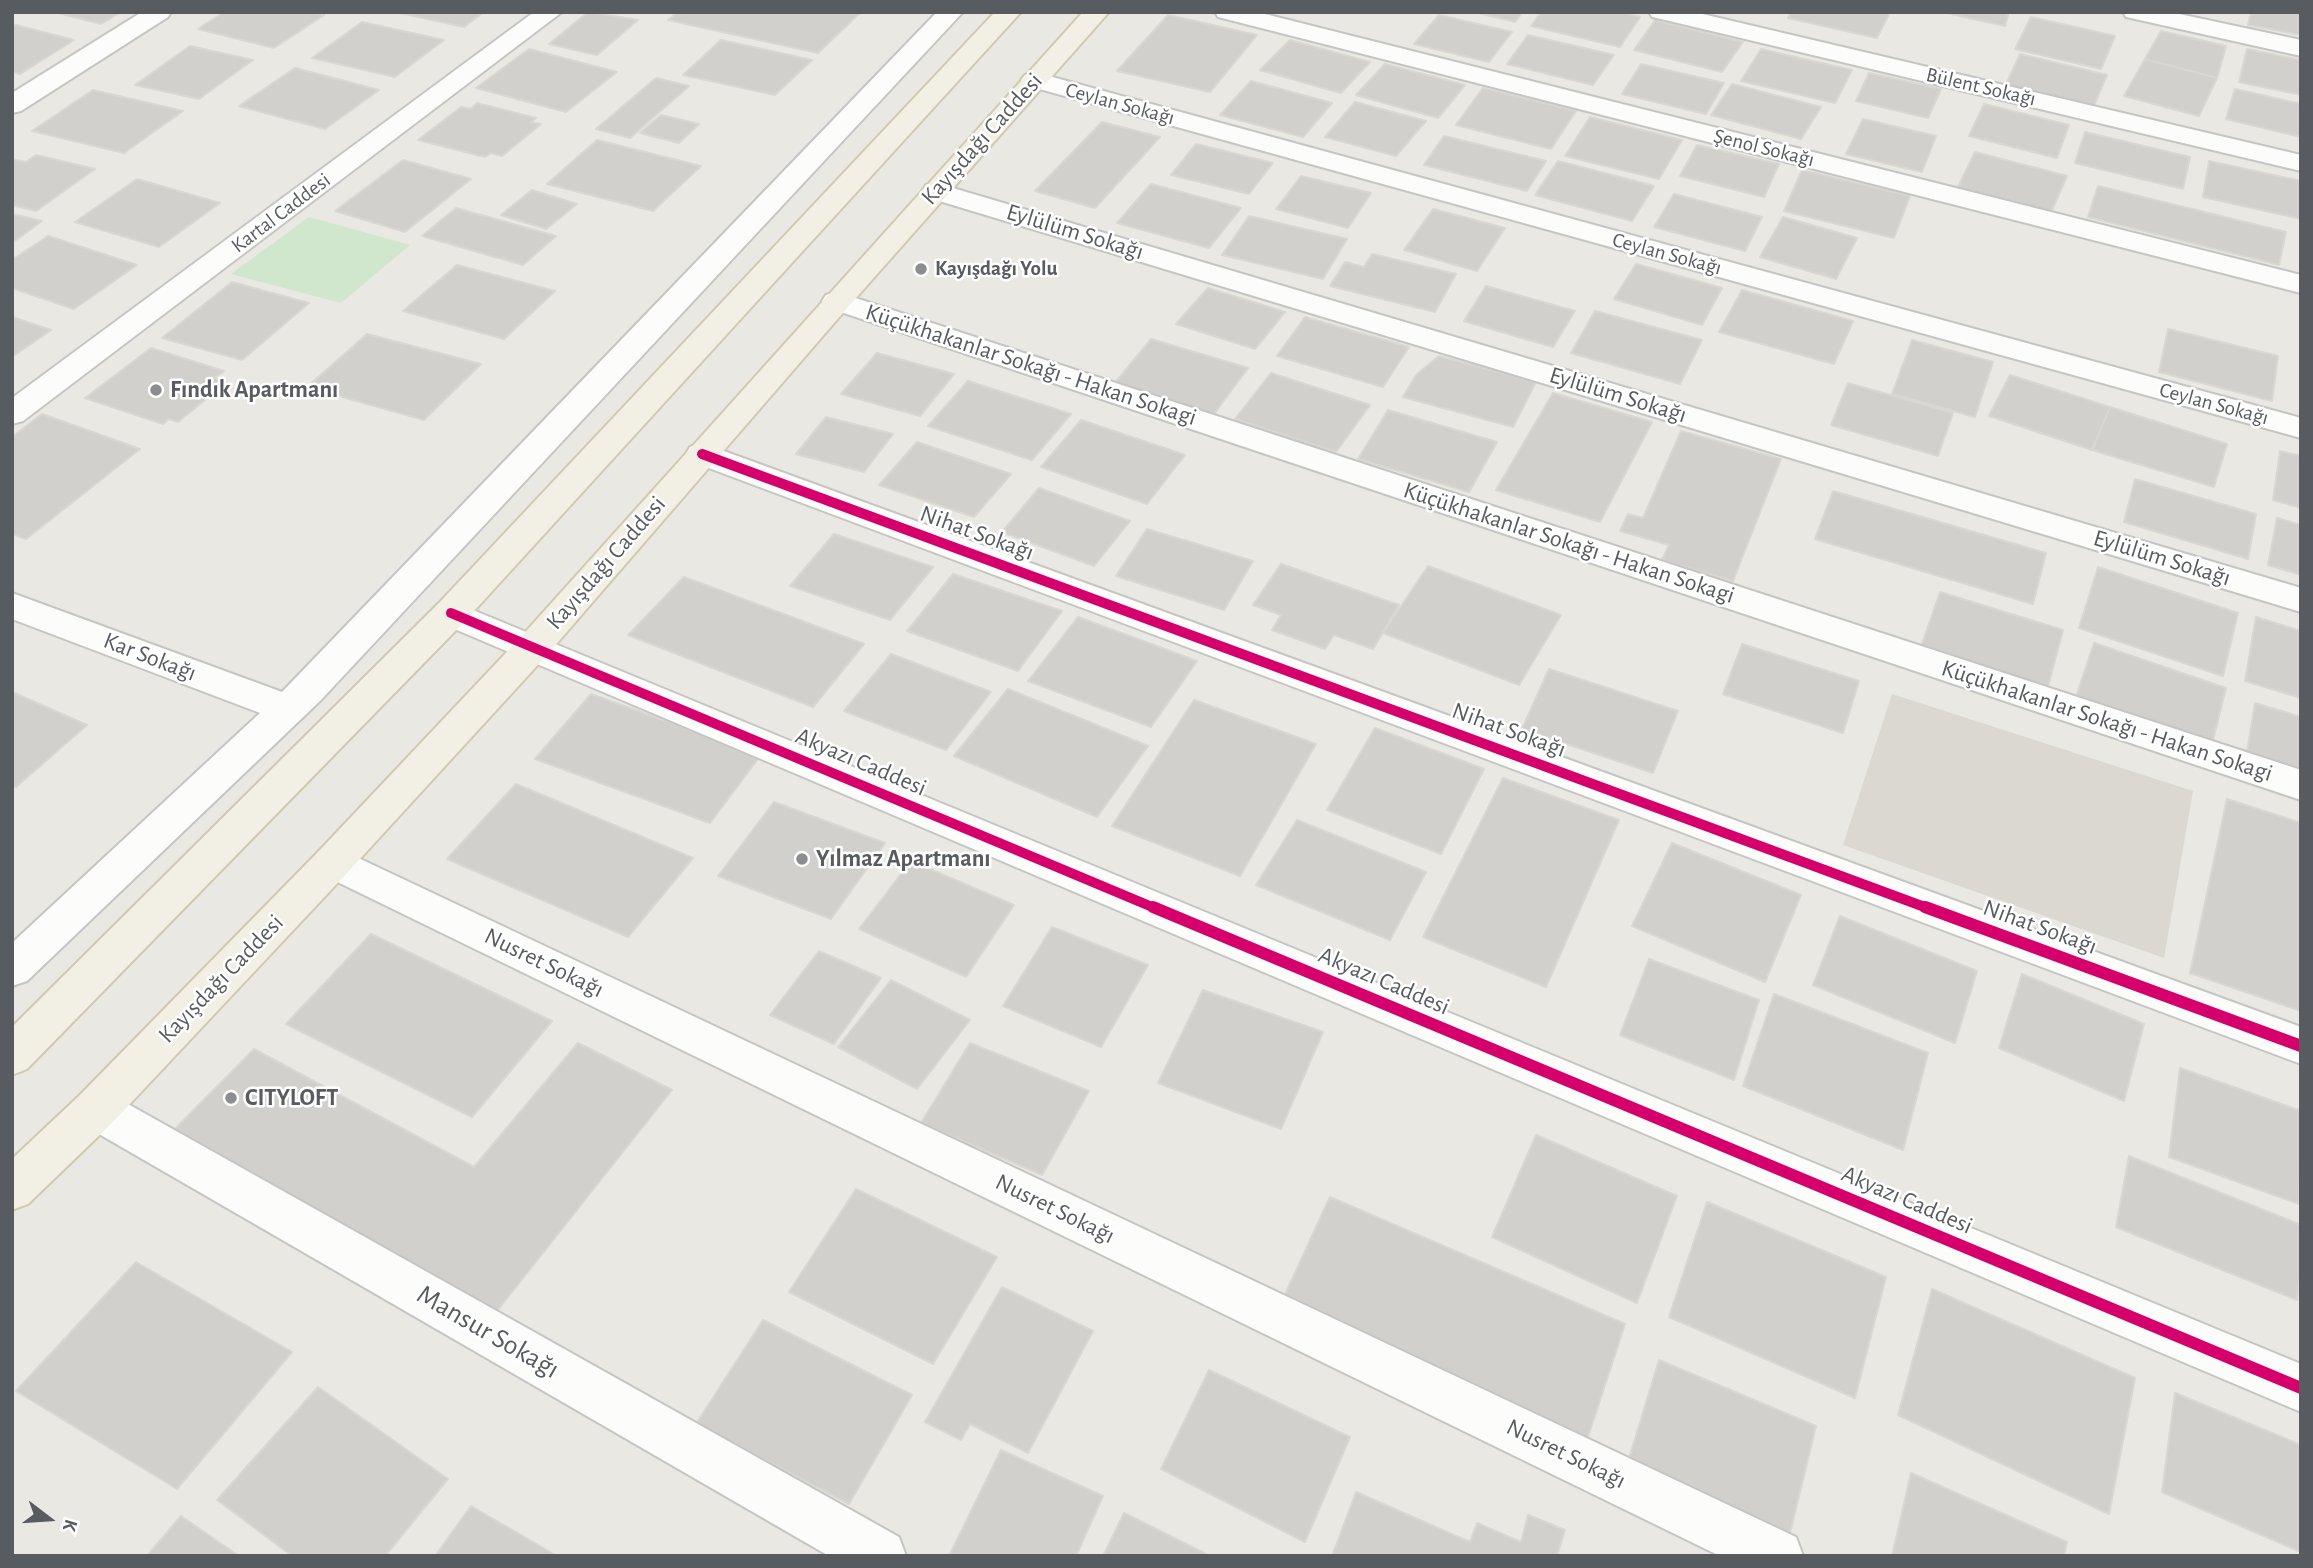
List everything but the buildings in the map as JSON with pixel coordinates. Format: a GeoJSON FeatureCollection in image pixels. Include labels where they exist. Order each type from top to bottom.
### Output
{"type":"FeatureCollection","features":[{"type":"Feature","properties":{"kind":"main road"},"geometry":{"type":"LineString","coordinates":[[12,1056],[156,914],[451,613],[1009,12]]}},
{"type":"Feature","properties":{"kind":"main road","name":"Kayışdağı Caddesi"},"geometry":{"type":"LineString","coordinates":[[12,1189],[96,1109],[333,862],[533,647],[837,301],[1097,12]]}},
{"type":"Feature","properties":{"kind":"street"},"geometry":{"type":"LineString","coordinates":[[12,105],[159,12]]}},
{"type":"Feature","properties":{"kind":"street","name":"Kartal Caddesi"},"geometry":{"type":"LineString","coordinates":[[12,414],[550,12]]}},
{"type":"Feature","properties":{"kind":"street"},"geometry":{"type":"LineString","coordinates":[[12,969],[288,709],[951,12]]}},
{"type":"Feature","properties":{"kind":"street","name":"Şenol Sokağı"},"geometry":{"type":"LineString","coordinates":[[1227,12],[2301,284]]}},
{"type":"Feature","properties":{"kind":"street","name":"Bülent Sokağı"},"geometry":{"type":"LineString","coordinates":[[1661,12],[2301,163]]}},
{"type":"Feature","properties":{"kind":"street"},"geometry":{"type":"LineString","coordinates":[[2135,12],[2301,48]]}},
{"type":"Feature","properties":{"kind":"street","name":"Ceylan Sokağı"},"geometry":{"type":"LineString","coordinates":[[1034,80],[2301,428]]}},
{"type":"Feature","properties":{"kind":"street","name":"Eylülüm Sokağı"},"geometry":{"type":"LineString","coordinates":[[936,191],[2301,600]]}},
{"type":"Feature","properties":{"kind":"street","name":"Küçükhakanlar Sokağı - Hakan Sokagi"},"geometry":{"type":"LineString","coordinates":[[837,301],[2301,785]]}},
{"type":"Feature","properties":{"kind":"street","name":"Nihat Sokağı"},"geometry":{"type":"LineString","coordinates":[[702,454],[2301,1046]]}},
{"type":"Feature","properties":{"kind":"street","name":"Kar Sokağı"},"geometry":{"type":"LineString","coordinates":[[12,604],[288,709]]}},
{"type":"Feature","properties":{"kind":"street","name":"Akyazı Caddesi"},"geometry":{"type":"LineString","coordinates":[[451,613],[2301,1388]]}},
{"type":"Feature","properties":{"kind":"street","name":"Nusret Sokağı"},"geometry":{"type":"LineString","coordinates":[[333,862],[1777,1556]]}},
{"type":"Feature","properties":{"kind":"street","name":"Mansur Sokağı"},"geometry":{"type":"LineString","coordinates":[[96,1109],[880,1556]]}},
{"type":"Feature","properties":{"kind":"shaded area"},"geometry":{"type":"Polygon","coordinates":[[[1892,694],[2193,791],[2164,958],[1843,845],[1892,694]]]}},
{"type":"Feature","properties":{"kind":"green space"},"geometry":{"type":"Polygon","coordinates":[[[309,217],[410,245],[341,303],[231,274],[309,217]]]}},
{"type":"Feature","properties":{"kind":"cycle path"},"geometry":{"type":"LineString","coordinates":[[702,454],[2301,1046]]}},
{"type":"Feature","properties":{"kind":"cycle path"},"geometry":{"type":"LineString","coordinates":[[451,613],[2301,1388]]}},
{"type":"Feature","properties":{"kind":"place","name":"Kayışdağı Yolu"},"geometry":{"type":"Point","coordinates":[921,269]}},
{"type":"Feature","properties":{"kind":"place","name":"Fındık Apartmanı"},"geometry":{"type":"Point","coordinates":[156,390]}},
{"type":"Feature","properties":{"kind":"place","name":"Yılmaz Apartmanı"},"geometry":{"type":"Point","coordinates":[802,859]}},
{"type":"Feature","properties":{"kind":"place","name":"CITYLOFT"},"geometry":{"type":"Point","coordinates":[231,1098]}}]}
